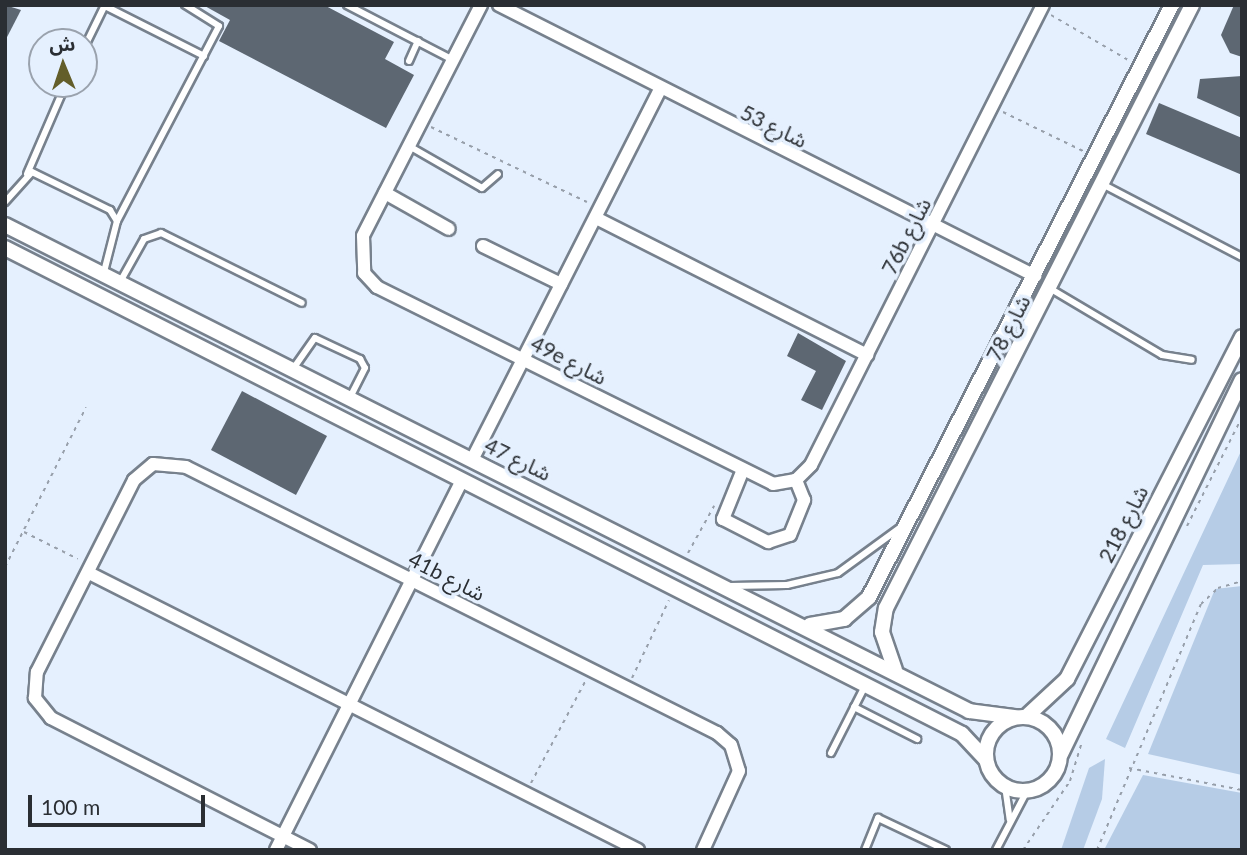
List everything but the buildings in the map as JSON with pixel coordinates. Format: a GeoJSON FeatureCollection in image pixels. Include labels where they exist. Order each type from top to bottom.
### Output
{"type":"FeatureCollection","features":[{"type":"Feature","properties":{"kind":"street"},"geometry":{"type":"LineString","coordinates":[[449,229],[384,194],[481,5]]}},
{"type":"Feature","properties":{"kind":"street","name":"شارع 53"},"geometry":{"type":"LineString","coordinates":[[499,5],[659,91],[1035,276]]}},
{"type":"Feature","properties":{"kind":"street","name":"شارع 78"},"geometry":{"type":"LineString","coordinates":[[807,625],[858,610],[908,521],[1172,5]]}},
{"type":"Feature","properties":{"kind":"street","name":"شارع 78"},"geometry":{"type":"LineString","coordinates":[[895,670],[882,632],[886,608],[1104,185],[1192,5]]}},
{"type":"Feature","properties":{"kind":"street","name":"76b شارع"},"geometry":{"type":"LineString","coordinates":[[796,480],[811,465],[1042,7]]}},
{"type":"Feature","properties":{"kind":"street"},"geometry":{"type":"LineString","coordinates":[[1121,150],[1112,141],[1141,68]]}},
{"type":"Feature","properties":{"kind":"street"},"geometry":{"type":"LineString","coordinates":[[472,460],[659,91]]}},
{"type":"Feature","properties":{"kind":"street","name":"49e شارع"},"geometry":{"type":"LineString","coordinates":[[384,194],[363,236],[360,264],[377,287],[523,358],[743,472],[773,484],[796,480]]}},
{"type":"Feature","properties":{"kind":"street"},"geometry":{"type":"LineString","coordinates":[[1066,259],[1079,212],[1070,206]]}},
{"type":"Feature","properties":{"kind":"street"},"geometry":{"type":"LineString","coordinates":[[598,213],[867,355]]}},
{"type":"Feature","properties":{"kind":"street","name":"شارع 47"},"geometry":{"type":"LineString","coordinates":[[5,225],[103,274],[191,323],[730,586],[978,714],[1021,717]]}},
{"type":"Feature","properties":{"kind":"street"},"geometry":{"type":"LineString","coordinates":[[483,246],[561,284]]}},
{"type":"Feature","properties":{"kind":"street","name":"شارع 47"},"geometry":{"type":"LineString","coordinates":[[5,248],[962,734],[986,761]]}},
{"type":"Feature","properties":{"kind":"street"},"geometry":{"type":"LineString","coordinates":[[73,282],[94,283],[103,274]]}},
{"type":"Feature","properties":{"kind":"street"},"geometry":{"type":"LineString","coordinates":[[154,323],[162,314],[191,323]]}},
{"type":"Feature","properties":{"kind":"street","name":"شارع 218"},"geometry":{"type":"LineString","coordinates":[[1021,717],[1067,680],[1242,337]]}},
{"type":"Feature","properties":{"kind":"street"},"geometry":{"type":"LineString","coordinates":[[1060,754],[1054,733],[1021,717],[995,730],[986,761],[1005,786],[1027,791],[1054,775],[1060,754],[1242,380]]}},
{"type":"Feature","properties":{"kind":"street","name":"41b شارع"},"geometry":{"type":"LineString","coordinates":[[284,836],[39,706],[37,672],[134,480],[153,464],[170,462],[717,733],[735,753],[737,780],[703,850]]}},
{"type":"Feature","properties":{"kind":"street"},"geometry":{"type":"LineString","coordinates":[[743,472],[723,519],[768,542],[790,535],[804,500],[796,480]]}},
{"type":"Feature","properties":{"kind":"street"},"geometry":{"type":"LineString","coordinates":[[276,850],[462,480]]}},
{"type":"Feature","properties":{"kind":"street"},"geometry":{"type":"LineString","coordinates":[[90,570],[638,850]]}},
{"type":"Feature","properties":{"kind":"street"},"geometry":{"type":"LineString","coordinates":[[284,836],[310,850]]}},
{"type":"Feature","properties":{"kind":"lane"},"geometry":{"type":"LineString","coordinates":[[103,274],[117,221],[219,24],[185,5]]}},
{"type":"Feature","properties":{"kind":"lane"},"geometry":{"type":"LineString","coordinates":[[348,5],[453,60]]}},
{"type":"Feature","properties":{"kind":"lane"},"geometry":{"type":"LineString","coordinates":[[94,28],[105,6],[204,56]]}},
{"type":"Feature","properties":{"kind":"lane"},"geometry":{"type":"LineString","coordinates":[[409,61],[418,41]]}},
{"type":"Feature","properties":{"kind":"lane"},"geometry":{"type":"LineString","coordinates":[[5,202],[27,174],[60,98]]}},
{"type":"Feature","properties":{"kind":"lane"},"geometry":{"type":"LineString","coordinates":[[409,146],[482,188],[498,173]]}},
{"type":"Feature","properties":{"kind":"lane"},"geometry":{"type":"LineString","coordinates":[[27,174],[110,210],[117,221]]}},
{"type":"Feature","properties":{"kind":"lane"},"geometry":{"type":"LineString","coordinates":[[1104,185],[1242,257]]}},
{"type":"Feature","properties":{"kind":"lane"},"geometry":{"type":"LineString","coordinates":[[120,284],[144,239],[161,233],[302,303]]}},
{"type":"Feature","properties":{"kind":"lane"},"geometry":{"type":"LineString","coordinates":[[1051,289],[1162,355],[1192,360]]}},
{"type":"Feature","properties":{"kind":"lane"},"geometry":{"type":"LineString","coordinates":[[291,372],[315,338],[360,359],[365,368],[349,400]]}},
{"type":"Feature","properties":{"kind":"lane"},"geometry":{"type":"LineString","coordinates":[[730,586],[787,585],[838,573],[908,521]]}},
{"type":"Feature","properties":{"kind":"lane"},"geometry":{"type":"LineString","coordinates":[[831,753],[865,685]]}},
{"type":"Feature","properties":{"kind":"lane"},"geometry":{"type":"LineString","coordinates":[[854,707],[917,740]]}},
{"type":"Feature","properties":{"kind":"lane"},"geometry":{"type":"LineString","coordinates":[[1005,786],[1010,822]]}},
{"type":"Feature","properties":{"kind":"lane"},"geometry":{"type":"LineString","coordinates":[[996,850],[1027,791]]}},
{"type":"Feature","properties":{"kind":"lane"},"geometry":{"type":"LineString","coordinates":[[865,850],[878,818],[946,850]]}},
{"type":"Feature","properties":{"kind":"path"},"geometry":{"type":"LineString","coordinates":[[1042,7],[1141,68]]}},
{"type":"Feature","properties":{"kind":"path"},"geometry":{"type":"LineString","coordinates":[[993,107],[1095,157]]}},
{"type":"Feature","properties":{"kind":"path"},"geometry":{"type":"LineString","coordinates":[[421,122],[598,213]]}},
{"type":"Feature","properties":{"kind":"path"},"geometry":{"type":"LineString","coordinates":[[5,567],[86,407]]}},
{"type":"Feature","properties":{"kind":"path"},"geometry":{"type":"LineString","coordinates":[[683,563],[715,504]]}},
{"type":"Feature","properties":{"kind":"path"},"geometry":{"type":"LineString","coordinates":[[23,531],[90,570]]}},
{"type":"Feature","properties":{"kind":"path"},"geometry":{"type":"LineString","coordinates":[[1097,850],[1128,768],[1201,604],[1217,588],[1242,581]]}},
{"type":"Feature","properties":{"kind":"path"},"geometry":{"type":"LineString","coordinates":[[628,688],[675,588]]}},
{"type":"Feature","properties":{"kind":"path"},"geometry":{"type":"LineString","coordinates":[[525,793],[592,670]]}},
{"type":"Feature","properties":{"kind":"path"},"geometry":{"type":"LineString","coordinates":[[1128,768],[1242,790]]}},
{"type":"Feature","properties":{"kind":"shaded area"},"geometry":{"type":"Polygon","coordinates":[[[1242,449],[1242,564],[1203,565],[1125,748],[1106,739],[1242,449]]]}},
{"type":"Feature","properties":{"kind":"shaded area"},"geometry":{"type":"Polygon","coordinates":[[[1242,586],[1242,775],[1148,754],[1215,589],[1242,586]]]}},
{"type":"Feature","properties":{"kind":"shaded area"},"geometry":{"type":"Polygon","coordinates":[[[1105,759],[1102,799],[1083,850],[1061,850],[1089,768],[1105,759]]]}},
{"type":"Feature","properties":{"kind":"shaded area"},"geometry":{"type":"Polygon","coordinates":[[[1143,775],[1242,793],[1242,850],[1104,850],[1143,775]]]}}]}
